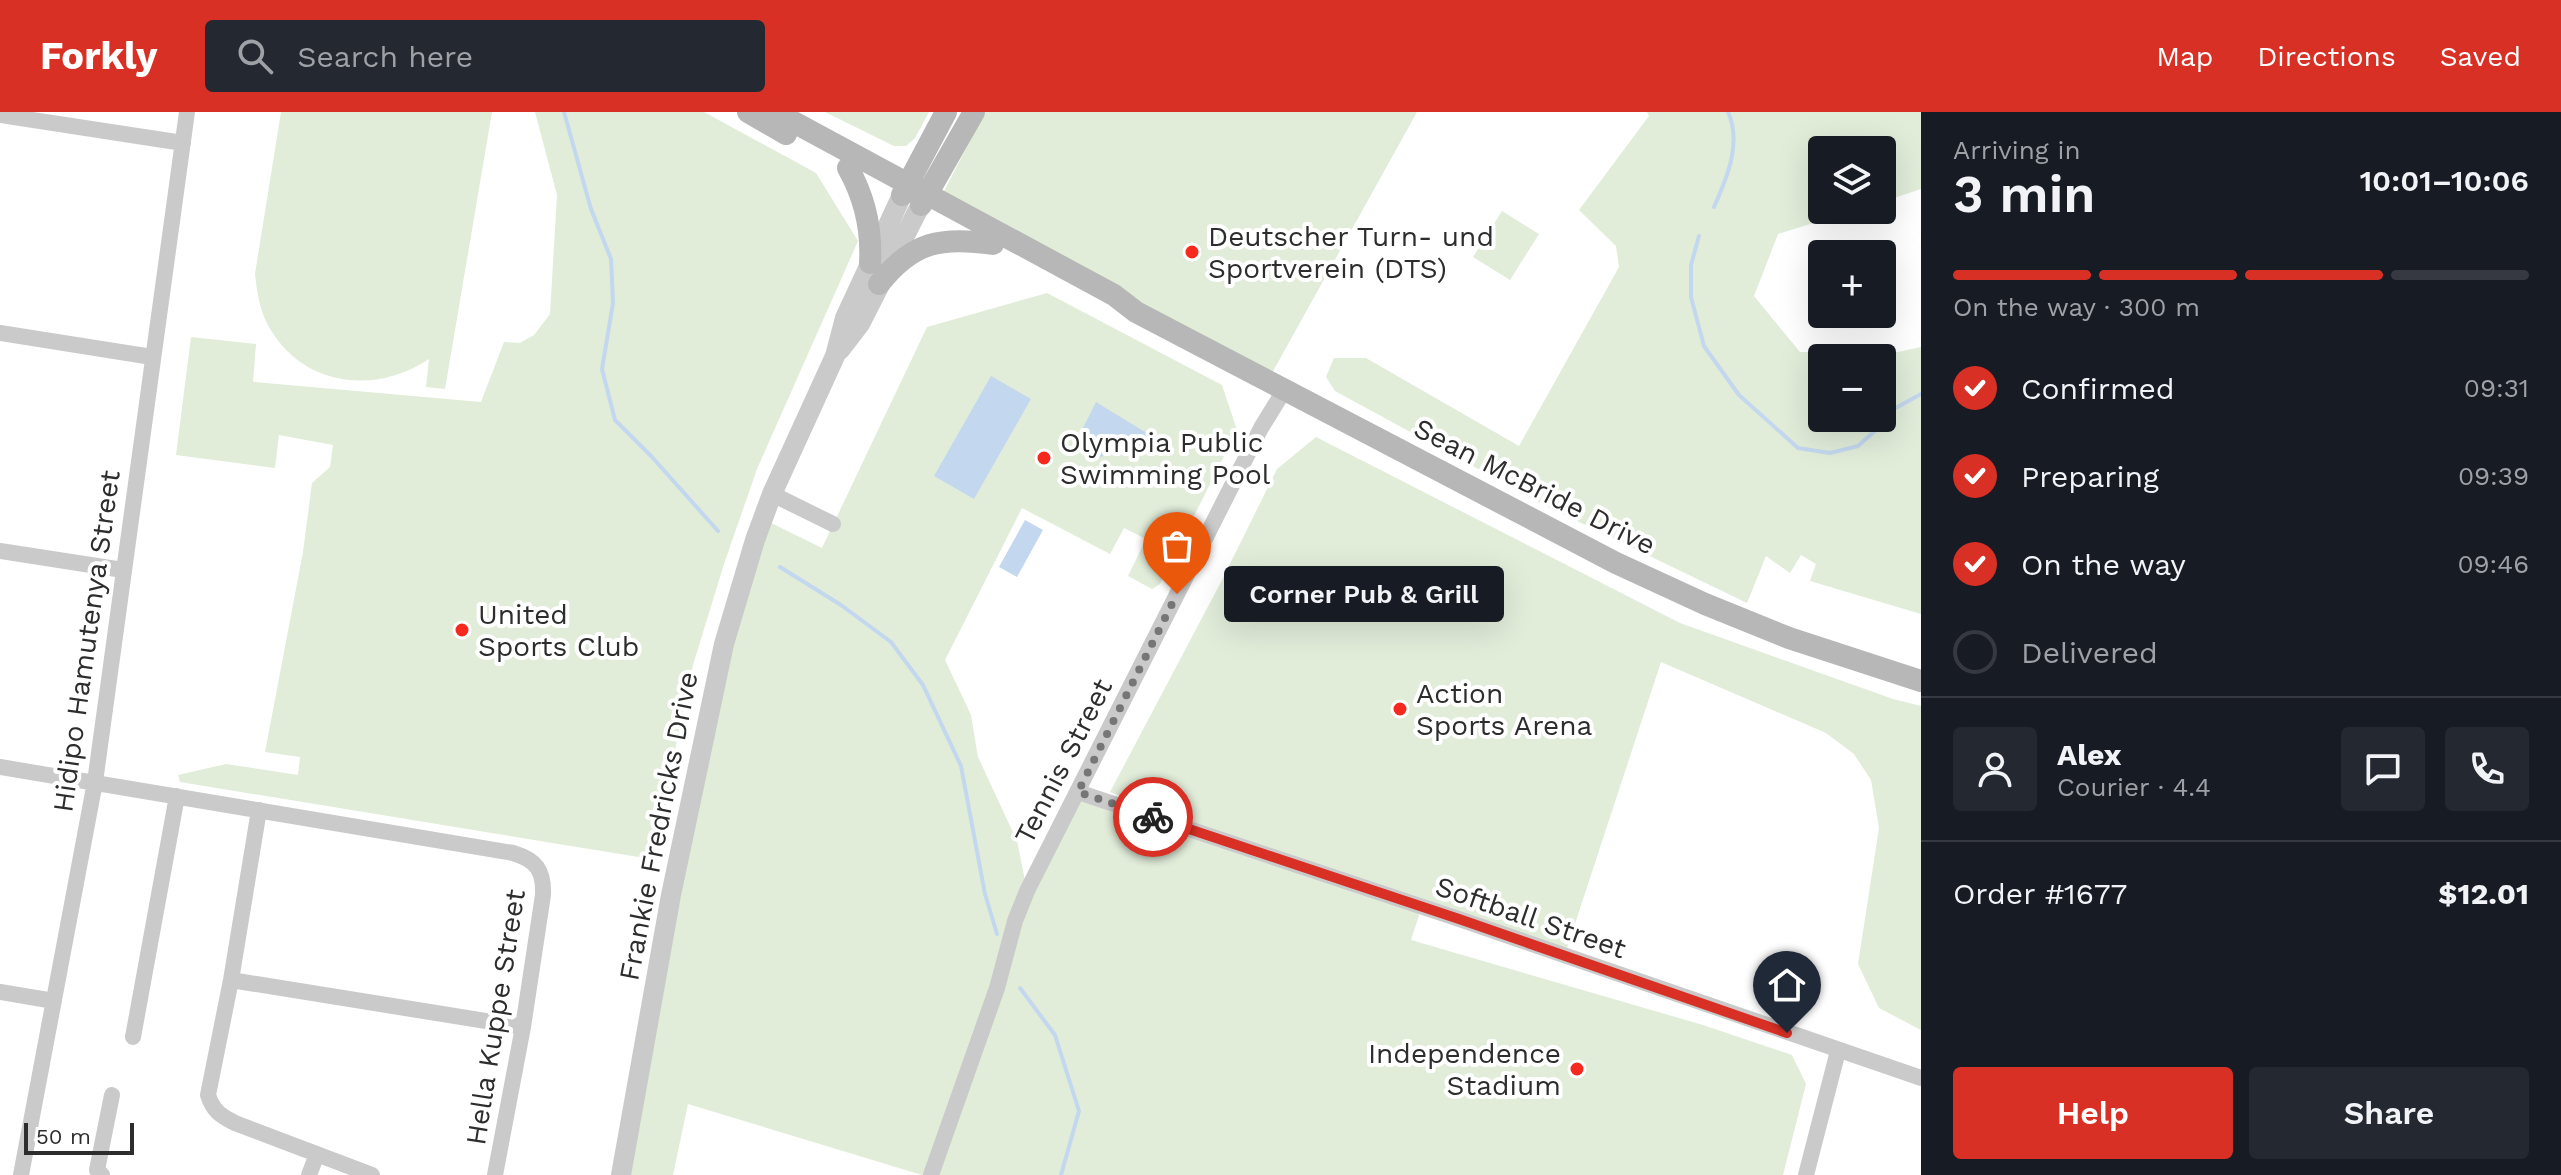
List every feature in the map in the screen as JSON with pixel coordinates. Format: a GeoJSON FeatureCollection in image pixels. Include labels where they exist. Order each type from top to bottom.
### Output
{"type":"FeatureCollection","features":[{"type":"Feature","properties":{"kind":"main road","name":"Sean McBride Drive"},"geometry":{"type":"LineString","coordinates":[[748,112],[848,168],[914,195],[1114,295],[1136,312],[1616,563],[1789,638],[1921,681]]}},
{"type":"Feature","properties":{"kind":"main road","name":"Sean McBride Drive"},"geometry":{"type":"LineString","coordinates":[[775,112],[993,244],[1101,302],[1136,312]]}},
{"type":"Feature","properties":{"kind":"main road"},"geometry":{"type":"LineString","coordinates":[[914,195],[946,112]]}},
{"type":"Feature","properties":{"kind":"main road"},"geometry":{"type":"LineString","coordinates":[[914,195],[974,112]]}},
{"type":"Feature","properties":{"kind":"main road"},"geometry":{"type":"LineString","coordinates":[[848,168],[860,189],[868,218],[870,263]]}},
{"type":"Feature","properties":{"kind":"main road"},"geometry":{"type":"LineString","coordinates":[[879,284],[905,257],[936,242],[968,240],[993,244]]}},
{"type":"Feature","properties":{"kind":"street","name":"Hidipo Hamutenya Street"},"geometry":{"type":"LineString","coordinates":[[21,1175],[95,782],[187,112]]}},
{"type":"Feature","properties":{"kind":"street"},"geometry":{"type":"LineString","coordinates":[[0,115],[183,143]]}},
{"type":"Feature","properties":{"kind":"street","name":"Frankie Fredricks Drive"},"geometry":{"type":"LineString","coordinates":[[621,1175],[671,895],[718,667],[755,540],[772,494],[835,356],[845,318],[870,263],[914,195]]}},
{"type":"Feature","properties":{"kind":"street","name":"Frankie Fredricks Drive"},"geometry":{"type":"LineString","coordinates":[[835,356],[860,324],[914,195]]}},
{"type":"Feature","properties":{"kind":"street"},"geometry":{"type":"LineString","coordinates":[[0,333],[152,357]]}},
{"type":"Feature","properties":{"kind":"street","name":"Tennis Street"},"geometry":{"type":"LineString","coordinates":[[931,1175],[997,988],[1015,921],[1027,891],[1261,428],[1285,389]]}},
{"type":"Feature","properties":{"kind":"street"},"geometry":{"type":"LineString","coordinates":[[772,494],[833,524]]}},
{"type":"Feature","properties":{"kind":"street"},"geometry":{"type":"LineString","coordinates":[[0,551],[123,570]]}},
{"type":"Feature","properties":{"kind":"street","name":"Hella Kuppe Street"},"geometry":{"type":"LineString","coordinates":[[0,767],[528,858],[544,880],[523,1027],[495,1175]]}},
{"type":"Feature","properties":{"kind":"street","name":"Softball Street"},"geometry":{"type":"LineString","coordinates":[[1078,792],[1921,1078]]}},
{"type":"Feature","properties":{"kind":"street"},"geometry":{"type":"LineString","coordinates":[[133,1037],[177,796]]}},
{"type":"Feature","properties":{"kind":"street"},"geometry":{"type":"LineString","coordinates":[[259,810],[208,1095],[211,1105],[220,1116],[235,1123],[372,1175]]}},
{"type":"Feature","properties":{"kind":"street"},"geometry":{"type":"LineString","coordinates":[[231,980],[523,1027]]}},
{"type":"Feature","properties":{"kind":"street"},"geometry":{"type":"LineString","coordinates":[[0,992],[54,1001]]}},
{"type":"Feature","properties":{"kind":"street"},"geometry":{"type":"LineString","coordinates":[[1806,1175],[1838,1051]]}},
{"type":"Feature","properties":{"kind":"street"},"geometry":{"type":"LineString","coordinates":[[102,1175],[97,1170],[112,1095]]}},
{"type":"Feature","properties":{"kind":"street"},"geometry":{"type":"LineString","coordinates":[[309,1175],[317,1154]]}},
{"type":"Feature","properties":{"kind":"green space"},"geometry":{"type":"Polygon","coordinates":[[[281,112],[492,112],[445,389],[426,387],[429,359],[386,378],[364,381],[321,373],[283,347],[269,327],[259,302],[255,274],[281,112]]]}},
{"type":"Feature","properties":{"kind":"green space"},"geometry":{"type":"Polygon","coordinates":[[[535,112],[704,112],[816,173],[858,241],[757,469],[724,564],[693,665],[657,860],[180,782],[178,775],[226,764],[298,775],[300,757],[265,752],[303,552],[312,483],[330,467],[333,445],[279,435],[275,468],[176,455],[191,337],[256,344],[253,382],[481,402],[504,342],[520,343],[534,335],[550,314],[557,195],[535,112]]]}},
{"type":"Feature","properties":{"kind":"green space"},"geometry":{"type":"Polygon","coordinates":[[[825,112],[929,112],[915,138],[906,146],[894,146],[825,112]]]}},
{"type":"Feature","properties":{"kind":"green space","name":"Deutscher Turn- und Sportverein (DTS)"},"geometry":{"type":"Polygon","coordinates":[[[985,112],[1417,112],[1272,373],[941,197],[985,112]]]}},
{"type":"Feature","properties":{"kind":"green space"},"geometry":{"type":"Polygon","coordinates":[[[1647,112],[1921,112],[1921,189],[1896,197],[1896,136],[1808,136],[1810,224],[1778,234],[1754,296],[1800,352],[1808,352],[1808,432],[1896,432],[1896,352],[1921,347],[1921,614],[1810,581],[1816,564],[1801,555],[1790,573],[1766,556],[1747,603],[1548,507],[1335,391],[1326,377],[1334,358],[1366,358],[1519,446],[1619,267],[1616,246],[1579,210],[1649,116],[1647,112]]]}},
{"type":"Feature","properties":{"kind":"green space"},"geometry":{"type":"Polygon","coordinates":[[[1502,211],[1539,234],[1510,280],[1473,257],[1502,211]]]}},
{"type":"Feature","properties":{"kind":"green space"},"geometry":{"type":"Polygon","coordinates":[[[1047,293],[1222,385],[1237,430],[1160,584],[1152,589],[1128,576],[1146,539],[1124,528],[1110,554],[1022,508],[945,660],[971,715],[978,757],[1017,841],[1027,890],[1078,792],[1422,906],[1411,940],[1703,1025],[1792,1055],[1806,1084],[1783,1175],[922,1175],[688,1104],[673,1175],[621,1175],[718,667],[763,519],[822,548],[927,327],[1047,293]]]}},
{"type":"Feature","properties":{"kind":"green space","name":"Action Sports Arena"},"geometry":{"type":"Polygon","coordinates":[[[1316,437],[1680,623],[1893,699],[1921,706],[1921,1030],[1879,1008],[1858,964],[1879,828],[1871,780],[1854,754],[1826,733],[1661,662],[1567,948],[1291,858],[1110,792],[1277,469],[1316,437]]]}},
{"type":"Feature","properties":{"kind":"water"},"geometry":{"type":"Polygon","coordinates":[[[991,376],[1031,399],[974,499],[934,476],[991,376]]]}},
{"type":"Feature","properties":{"kind":"water"},"geometry":{"type":"Polygon","coordinates":[[[1096,402],[1163,443],[1155,454],[1130,446],[1095,460],[1073,448],[1096,402]]]}},
{"type":"Feature","properties":{"kind":"water"},"geometry":{"type":"Polygon","coordinates":[[[1025,520],[1043,530],[1017,577],[999,567],[1025,520]]]}},
{"type":"Feature","properties":{"kind":"waterway"},"geometry":{"type":"LineString","coordinates":[[564,112],[591,209],[611,259],[613,303],[602,369],[615,420],[718,531]]}},
{"type":"Feature","properties":{"kind":"waterway"},"geometry":{"type":"LineString","coordinates":[[1714,207],[1728,172],[1733,148],[1734,136],[1728,112]]}},
{"type":"Feature","properties":{"kind":"waterway"},"geometry":{"type":"LineString","coordinates":[[1699,236],[1691,265],[1691,297],[1704,346],[1739,395],[1798,448],[1830,453],[1858,446],[1887,420],[1894,409],[1921,394]]}},
{"type":"Feature","properties":{"kind":"waterway"},"geometry":{"type":"LineString","coordinates":[[780,567],[841,605],[891,642],[923,685],[961,766],[985,894],[997,934]]}},
{"type":"Feature","properties":{"kind":"waterway"},"geometry":{"type":"LineString","coordinates":[[1020,988],[1055,1035],[1079,1111],[1061,1175]]}},
{"type":"Feature","properties":{"kind":"way so far"},"geometry":{"type":"LineString","coordinates":[[1153,817],[1078,792],[1177,594]]}},
{"type":"Feature","properties":{"kind":"place","name":"Deutscher Turn- und Sportverein (DTS)"},"geometry":{"type":"Point","coordinates":[1192,252]}},
{"type":"Feature","properties":{"kind":"place","name":"Olympia Public Swimming Pool"},"geometry":{"type":"Point","coordinates":[1044,458]}},
{"type":"Feature","properties":{"kind":"place","name":"Corner Pub & Grill"},"geometry":{"type":"Point","coordinates":[1177,594]}},
{"type":"Feature","properties":{"kind":"place","name":"United Sports Club"},"geometry":{"type":"Point","coordinates":[462,630]}},
{"type":"Feature","properties":{"kind":"place","name":"Action Sports Arena"},"geometry":{"type":"Point","coordinates":[1400,709]}},
{"type":"Feature","properties":{"kind":"place","name":"Independence Stadium"},"geometry":{"type":"Point","coordinates":[1577,1069]}},
{"type":"Feature","properties":{"kind":"route"},"geometry":{"type":"LineString","coordinates":[[1153,817],[1787,1033]]}}]}
